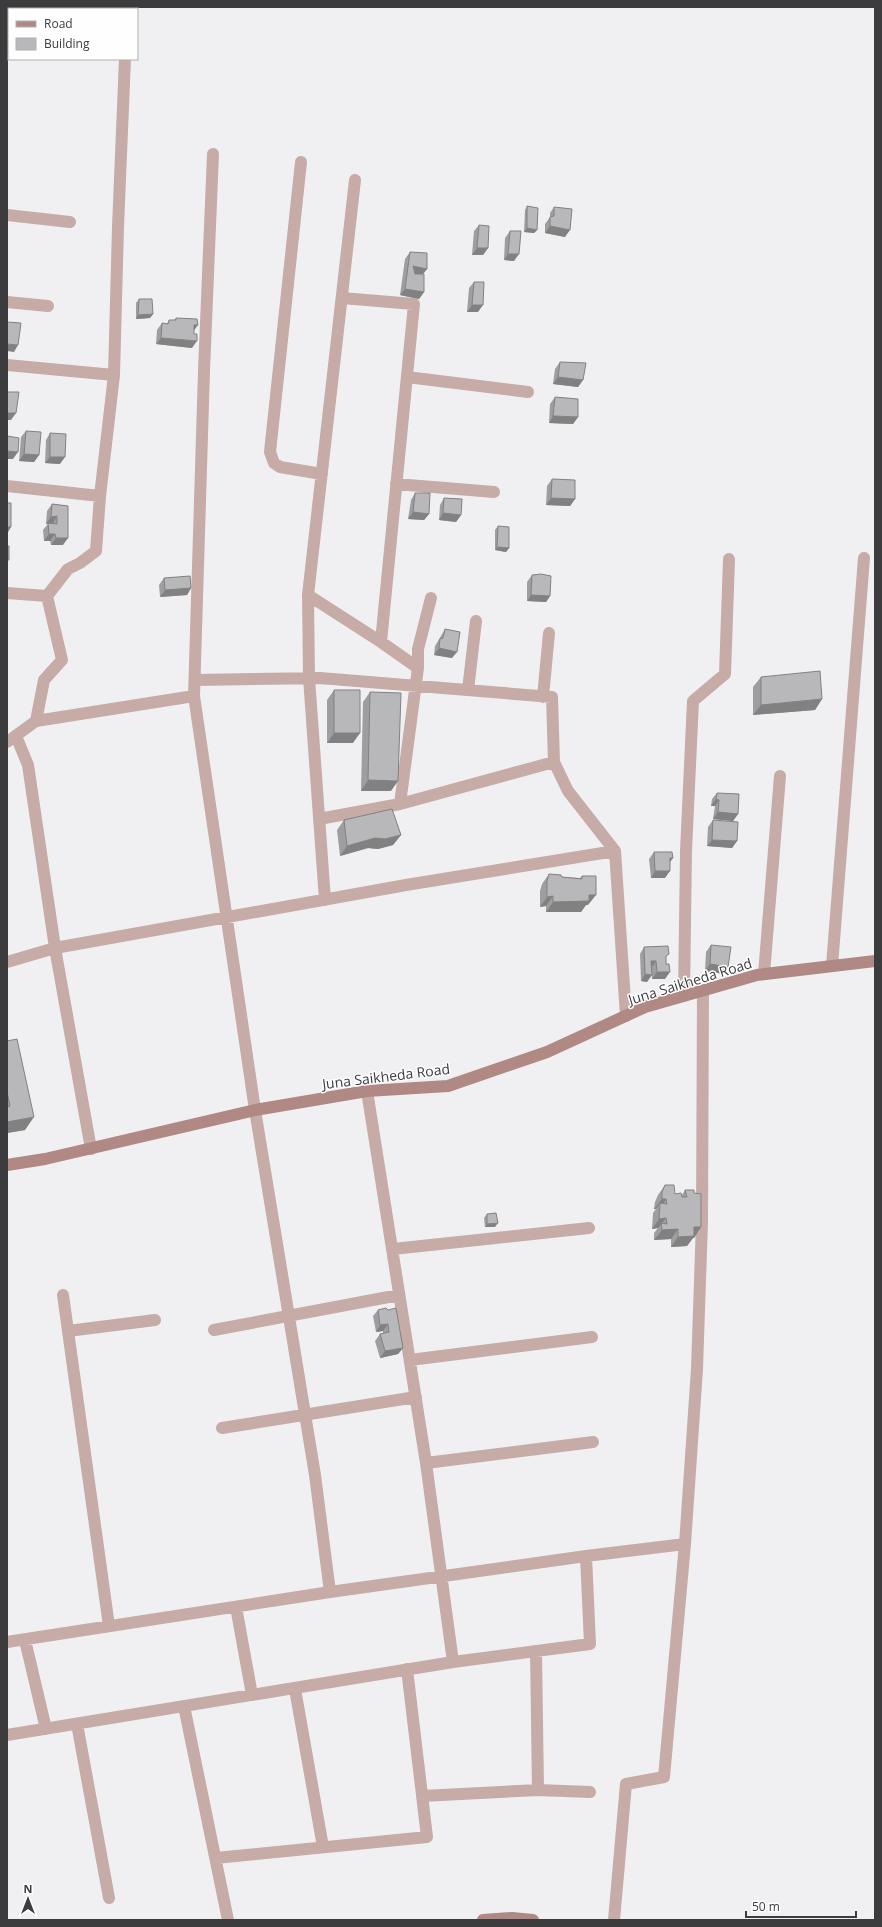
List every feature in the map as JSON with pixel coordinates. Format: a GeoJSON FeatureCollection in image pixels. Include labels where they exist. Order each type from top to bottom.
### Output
{"type":"FeatureCollection","features":[{"type":"Feature","properties":{"kind":"main road","name":"Juna Saikheda Road"},"geometry":{"type":"LineString","coordinates":[[7,1165],[45,1159],[91,1149],[255,1110],[367,1091],[448,1086],[547,1052],[646,1007],[764,974],[875,961]]}},
{"type":"Feature","properties":{"kind":"main road"},"geometry":{"type":"LineString","coordinates":[[483,1920],[512,1918],[533,1920]]}},
{"type":"Feature","properties":{"kind":"street"},"geometry":{"type":"LineString","coordinates":[[47,596],[68,569],[80,563],[96,551],[100,496],[114,375],[125,60]]}},
{"type":"Feature","properties":{"kind":"street"},"geometry":{"type":"LineString","coordinates":[[213,154],[194,696],[255,1110],[315,1475],[330,1592]]}},
{"type":"Feature","properties":{"kind":"street"},"geometry":{"type":"LineString","coordinates":[[301,162],[270,452],[274,463],[280,467],[322,474]]}},
{"type":"Feature","properties":{"kind":"street"},"geometry":{"type":"LineString","coordinates":[[325,900],[308,678],[308,595],[355,180]]}},
{"type":"Feature","properties":{"kind":"street"},"geometry":{"type":"LineString","coordinates":[[7,215],[70,222]]}},
{"type":"Feature","properties":{"kind":"street"},"geometry":{"type":"LineString","coordinates":[[342,298],[414,304],[381,642]]}},
{"type":"Feature","properties":{"kind":"street"},"geometry":{"type":"LineString","coordinates":[[7,302],[48,306]]}},
{"type":"Feature","properties":{"kind":"street"},"geometry":{"type":"LineString","coordinates":[[7,365],[114,375]]}},
{"type":"Feature","properties":{"kind":"street"},"geometry":{"type":"LineString","coordinates":[[407,377],[528,392]]}},
{"type":"Feature","properties":{"kind":"street"},"geometry":{"type":"LineString","coordinates":[[396,484],[494,492]]}},
{"type":"Feature","properties":{"kind":"street"},"geometry":{"type":"LineString","coordinates":[[7,486],[100,496]]}},
{"type":"Feature","properties":{"kind":"street"},"geometry":{"type":"LineString","coordinates":[[832,966],[864,558]]}},
{"type":"Feature","properties":{"kind":"street"},"geometry":{"type":"LineString","coordinates":[[684,996],[686,850],[693,700],[725,674],[729,559]]}},
{"type":"Feature","properties":{"kind":"street"},"geometry":{"type":"LineString","coordinates":[[7,592],[47,596]]}},
{"type":"Feature","properties":{"kind":"street"},"geometry":{"type":"LineString","coordinates":[[308,595],[381,642],[418,668]]}},
{"type":"Feature","properties":{"kind":"street"},"geometry":{"type":"LineString","coordinates":[[36,721],[44,680],[62,660],[47,596]]}},
{"type":"Feature","properties":{"kind":"street"},"geometry":{"type":"LineString","coordinates":[[400,804],[418,668],[418,649],[431,598]]}},
{"type":"Feature","properties":{"kind":"street"},"geometry":{"type":"LineString","coordinates":[[468,690],[476,621]]}},
{"type":"Feature","properties":{"kind":"street"},"geometry":{"type":"LineString","coordinates":[[543,697],[549,633]]}},
{"type":"Feature","properties":{"kind":"street"},"geometry":{"type":"LineString","coordinates":[[195,680],[308,678],[552,697],[554,762],[568,791],[615,851],[626,1016]]}},
{"type":"Feature","properties":{"kind":"street"},"geometry":{"type":"LineString","coordinates":[[91,1149],[55,948],[28,765],[11,739],[36,721],[194,696]]}},
{"type":"Feature","properties":{"kind":"street"},"geometry":{"type":"LineString","coordinates":[[319,819],[400,804],[554,762]]}},
{"type":"Feature","properties":{"kind":"street"},"geometry":{"type":"LineString","coordinates":[[764,974],[780,776]]}},
{"type":"Feature","properties":{"kind":"street"},"geometry":{"type":"LineString","coordinates":[[7,962],[55,948],[406,885],[615,851]]}},
{"type":"Feature","properties":{"kind":"street"},"geometry":{"type":"LineString","coordinates":[[614,1920],[626,1784],[664,1777],[685,1544],[698,1369],[702,1222],[703,991]]}},
{"type":"Feature","properties":{"kind":"street"},"geometry":{"type":"LineString","coordinates":[[367,1091],[426,1463],[440,1577],[453,1662]]}},
{"type":"Feature","properties":{"kind":"street"},"geometry":{"type":"LineString","coordinates":[[393,1249],[589,1228]]}},
{"type":"Feature","properties":{"kind":"street"},"geometry":{"type":"LineString","coordinates":[[63,1295],[109,1626]]}},
{"type":"Feature","properties":{"kind":"street"},"geometry":{"type":"LineString","coordinates":[[214,1330],[399,1295]]}},
{"type":"Feature","properties":{"kind":"street"},"geometry":{"type":"LineString","coordinates":[[68,1331],[154,1320]]}},
{"type":"Feature","properties":{"kind":"street"},"geometry":{"type":"LineString","coordinates":[[410,1360],[592,1337]]}},
{"type":"Feature","properties":{"kind":"street"},"geometry":{"type":"LineString","coordinates":[[222,1428],[416,1397]]}},
{"type":"Feature","properties":{"kind":"street"},"geometry":{"type":"LineString","coordinates":[[426,1463],[592,1442]]}},
{"type":"Feature","properties":{"kind":"street"},"geometry":{"type":"LineString","coordinates":[[7,1642],[330,1592],[586,1556],[685,1544]]}},
{"type":"Feature","properties":{"kind":"street"},"geometry":{"type":"LineString","coordinates":[[7,1735],[295,1689],[408,1669],[590,1644],[586,1556]]}},
{"type":"Feature","properties":{"kind":"street"},"geometry":{"type":"LineString","coordinates":[[236,1607],[252,1695]]}},
{"type":"Feature","properties":{"kind":"street"},"geometry":{"type":"LineString","coordinates":[[25,1640],[46,1729]]}},
{"type":"Feature","properties":{"kind":"street"},"geometry":{"type":"LineString","coordinates":[[536,1651],[538,1790]]}},
{"type":"Feature","properties":{"kind":"street"},"geometry":{"type":"LineString","coordinates":[[216,1858],[427,1837],[408,1669]]}},
{"type":"Feature","properties":{"kind":"street"},"geometry":{"type":"LineString","coordinates":[[295,1689],[323,1847]]}},
{"type":"Feature","properties":{"kind":"street"},"geometry":{"type":"LineString","coordinates":[[184,1706],[228,1920]]}},
{"type":"Feature","properties":{"kind":"street"},"geometry":{"type":"LineString","coordinates":[[77,1724],[109,1898]]}},
{"type":"Feature","properties":{"kind":"street"},"geometry":{"type":"LineString","coordinates":[[422,1796],[538,1790],[590,1792]]}},
{"type":"Feature","properties":{"kind":"building"},"geometry":{"type":"Polygon","coordinates":[[[527,206],[538,208],[537,230],[527,228],[527,206]]]}},
{"type":"Feature","properties":{"kind":"building"},"geometry":{"type":"Polygon","coordinates":[[[554,207],[572,209],[570,230],[550,226],[550,217],[554,216],[554,207]]]}},
{"type":"Feature","properties":{"kind":"building"},"geometry":{"type":"Polygon","coordinates":[[[479,225],[489,226],[488,248],[477,248],[479,225]]]}},
{"type":"Feature","properties":{"kind":"building"},"geometry":{"type":"Polygon","coordinates":[[[510,231],[521,231],[519,254],[508,254],[510,231]]]}},
{"type":"Feature","properties":{"kind":"building"},"geometry":{"type":"Polygon","coordinates":[[[410,252],[427,253],[427,269],[413,266],[415,274],[424,274],[424,292],[405,289],[410,252]]]}},
{"type":"Feature","properties":{"kind":"building"},"geometry":{"type":"Polygon","coordinates":[[[474,282],[484,282],[483,305],[472,305],[474,282]]]}},
{"type":"Feature","properties":{"kind":"building"},"geometry":{"type":"Polygon","coordinates":[[[139,299],[152,299],[153,314],[138,315],[139,299]]]}},
{"type":"Feature","properties":{"kind":"building"},"geometry":{"type":"Polygon","coordinates":[[[176,318],[197,319],[198,325],[194,325],[194,334],[197,334],[197,341],[161,338],[162,323],[168,324],[169,320],[176,320],[176,318]]]}},
{"type":"Feature","properties":{"kind":"building"},"geometry":{"type":"Polygon","coordinates":[[[7,322],[21,323],[18,345],[7,344],[7,322]]]}},
{"type":"Feature","properties":{"kind":"building"},"geometry":{"type":"Polygon","coordinates":[[[560,362],[586,363],[583,380],[558,377],[560,362]]]}},
{"type":"Feature","properties":{"kind":"building"},"geometry":{"type":"Polygon","coordinates":[[[7,392],[19,392],[16,413],[7,413],[7,392]]]}},
{"type":"Feature","properties":{"kind":"building"},"geometry":{"type":"Polygon","coordinates":[[[555,397],[578,399],[578,417],[553,416],[555,397]]]}},
{"type":"Feature","properties":{"kind":"building"},"geometry":{"type":"Polygon","coordinates":[[[26,431],[41,432],[39,455],[24,454],[26,431]]]}},
{"type":"Feature","properties":{"kind":"building"},"geometry":{"type":"Polygon","coordinates":[[[50,433],[66,434],[65,457],[50,457],[50,433]]]}},
{"type":"Feature","properties":{"kind":"building"},"geometry":{"type":"Polygon","coordinates":[[[7,436],[19,438],[18,452],[7,451],[7,436]]]}},
{"type":"Feature","properties":{"kind":"building"},"geometry":{"type":"Polygon","coordinates":[[[552,479],[575,480],[575,499],[551,498],[552,479]]]}},
{"type":"Feature","properties":{"kind":"building"},"geometry":{"type":"Polygon","coordinates":[[[415,493],[430,493],[429,514],[413,512],[415,493]]]}},
{"type":"Feature","properties":{"kind":"building"},"geometry":{"type":"Polygon","coordinates":[[[444,498],[462,499],[461,515],[443,513],[444,498]]]}},
{"type":"Feature","properties":{"kind":"building"},"geometry":{"type":"Polygon","coordinates":[[[7,503],[11,503],[11,527],[7,527],[7,503]]]}},
{"type":"Feature","properties":{"kind":"building"},"geometry":{"type":"Polygon","coordinates":[[[52,504],[68,506],[68,538],[56,538],[55,534],[49,534],[48,523],[57,524],[57,516],[51,517],[52,504]]]}},
{"type":"Feature","properties":{"kind":"building"},"geometry":{"type":"Polygon","coordinates":[[[498,526],[509,527],[509,548],[497,547],[498,526]]]}},
{"type":"Feature","properties":{"kind":"building"},"geometry":{"type":"Polygon","coordinates":[[[7,546],[9,546],[9,560],[7,560],[7,546]]]}},
{"type":"Feature","properties":{"kind":"building"},"geometry":{"type":"Polygon","coordinates":[[[541,574],[551,576],[550,596],[531,595],[532,575],[541,574]]]}},
{"type":"Feature","properties":{"kind":"building"},"geometry":{"type":"Polygon","coordinates":[[[190,576],[191,588],[165,590],[164,578],[190,576]]]}},
{"type":"Feature","properties":{"kind":"building"},"geometry":{"type":"Polygon","coordinates":[[[445,629],[460,632],[457,652],[439,648],[440,639],[443,638],[445,629]]]}},
{"type":"Feature","properties":{"kind":"building"},"geometry":{"type":"Polygon","coordinates":[[[820,671],[822,699],[761,705],[761,677],[820,671]]]}},
{"type":"Feature","properties":{"kind":"building"},"geometry":{"type":"Polygon","coordinates":[[[334,690],[360,690],[360,733],[334,733],[334,690]]]}},
{"type":"Feature","properties":{"kind":"building"},"geometry":{"type":"Polygon","coordinates":[[[370,692],[401,693],[398,781],[368,780],[370,692]]]}},
{"type":"Feature","properties":{"kind":"building"},"geometry":{"type":"Polygon","coordinates":[[[717,793],[739,794],[738,814],[718,812],[719,800],[716,799],[717,793]]]}},
{"type":"Feature","properties":{"kind":"building"},"geometry":{"type":"Polygon","coordinates":[[[392,809],[401,835],[385,839],[375,838],[347,846],[344,820],[392,809]]]}},
{"type":"Feature","properties":{"kind":"building"},"geometry":{"type":"Polygon","coordinates":[[[713,820],[738,822],[737,841],[712,840],[713,820]]]}},
{"type":"Feature","properties":{"kind":"building"},"geometry":{"type":"Polygon","coordinates":[[[654,852],[672,852],[673,858],[670,858],[670,871],[655,871],[654,852]]]}},
{"type":"Feature","properties":{"kind":"building"},"geometry":{"type":"Polygon","coordinates":[[[549,874],[582,879],[582,876],[596,876],[596,895],[589,895],[589,901],[553,902],[553,896],[547,897],[547,881],[549,874]]]}},
{"type":"Feature","properties":{"kind":"building"},"geometry":{"type":"Polygon","coordinates":[[[711,945],[731,947],[728,967],[710,964],[711,945]]]}},
{"type":"Feature","properties":{"kind":"building"},"geometry":{"type":"Polygon","coordinates":[[[668,946],[669,954],[666,956],[666,964],[669,964],[670,972],[657,972],[656,961],[651,961],[652,975],[645,974],[644,947],[668,946]]]}},
{"type":"Feature","properties":{"kind":"building"},"geometry":{"type":"Polygon","coordinates":[[[17,1039],[34,1117],[7,1122],[7,1107],[10,1106],[7,1092],[7,1041],[17,1039]]]}},
{"type":"Feature","properties":{"kind":"building"},"geometry":{"type":"Polygon","coordinates":[[[665,1185],[674,1185],[675,1194],[681,1193],[682,1197],[687,1197],[685,1190],[694,1190],[694,1193],[701,1194],[701,1227],[694,1227],[694,1236],[678,1237],[678,1229],[662,1230],[661,1223],[667,1224],[666,1218],[659,1219],[660,1203],[667,1204],[666,1199],[662,1199],[662,1192],[665,1185]]]}},
{"type":"Feature","properties":{"kind":"building"},"geometry":{"type":"Polygon","coordinates":[[[496,1213],[498,1223],[487,1224],[487,1214],[496,1213]]]}},
{"type":"Feature","properties":{"kind":"building"},"geometry":{"type":"Polygon","coordinates":[[[386,1308],[388,1310],[396,1308],[403,1348],[385,1351],[380,1334],[389,1332],[388,1324],[380,1325],[378,1310],[386,1308]]]}}]}
